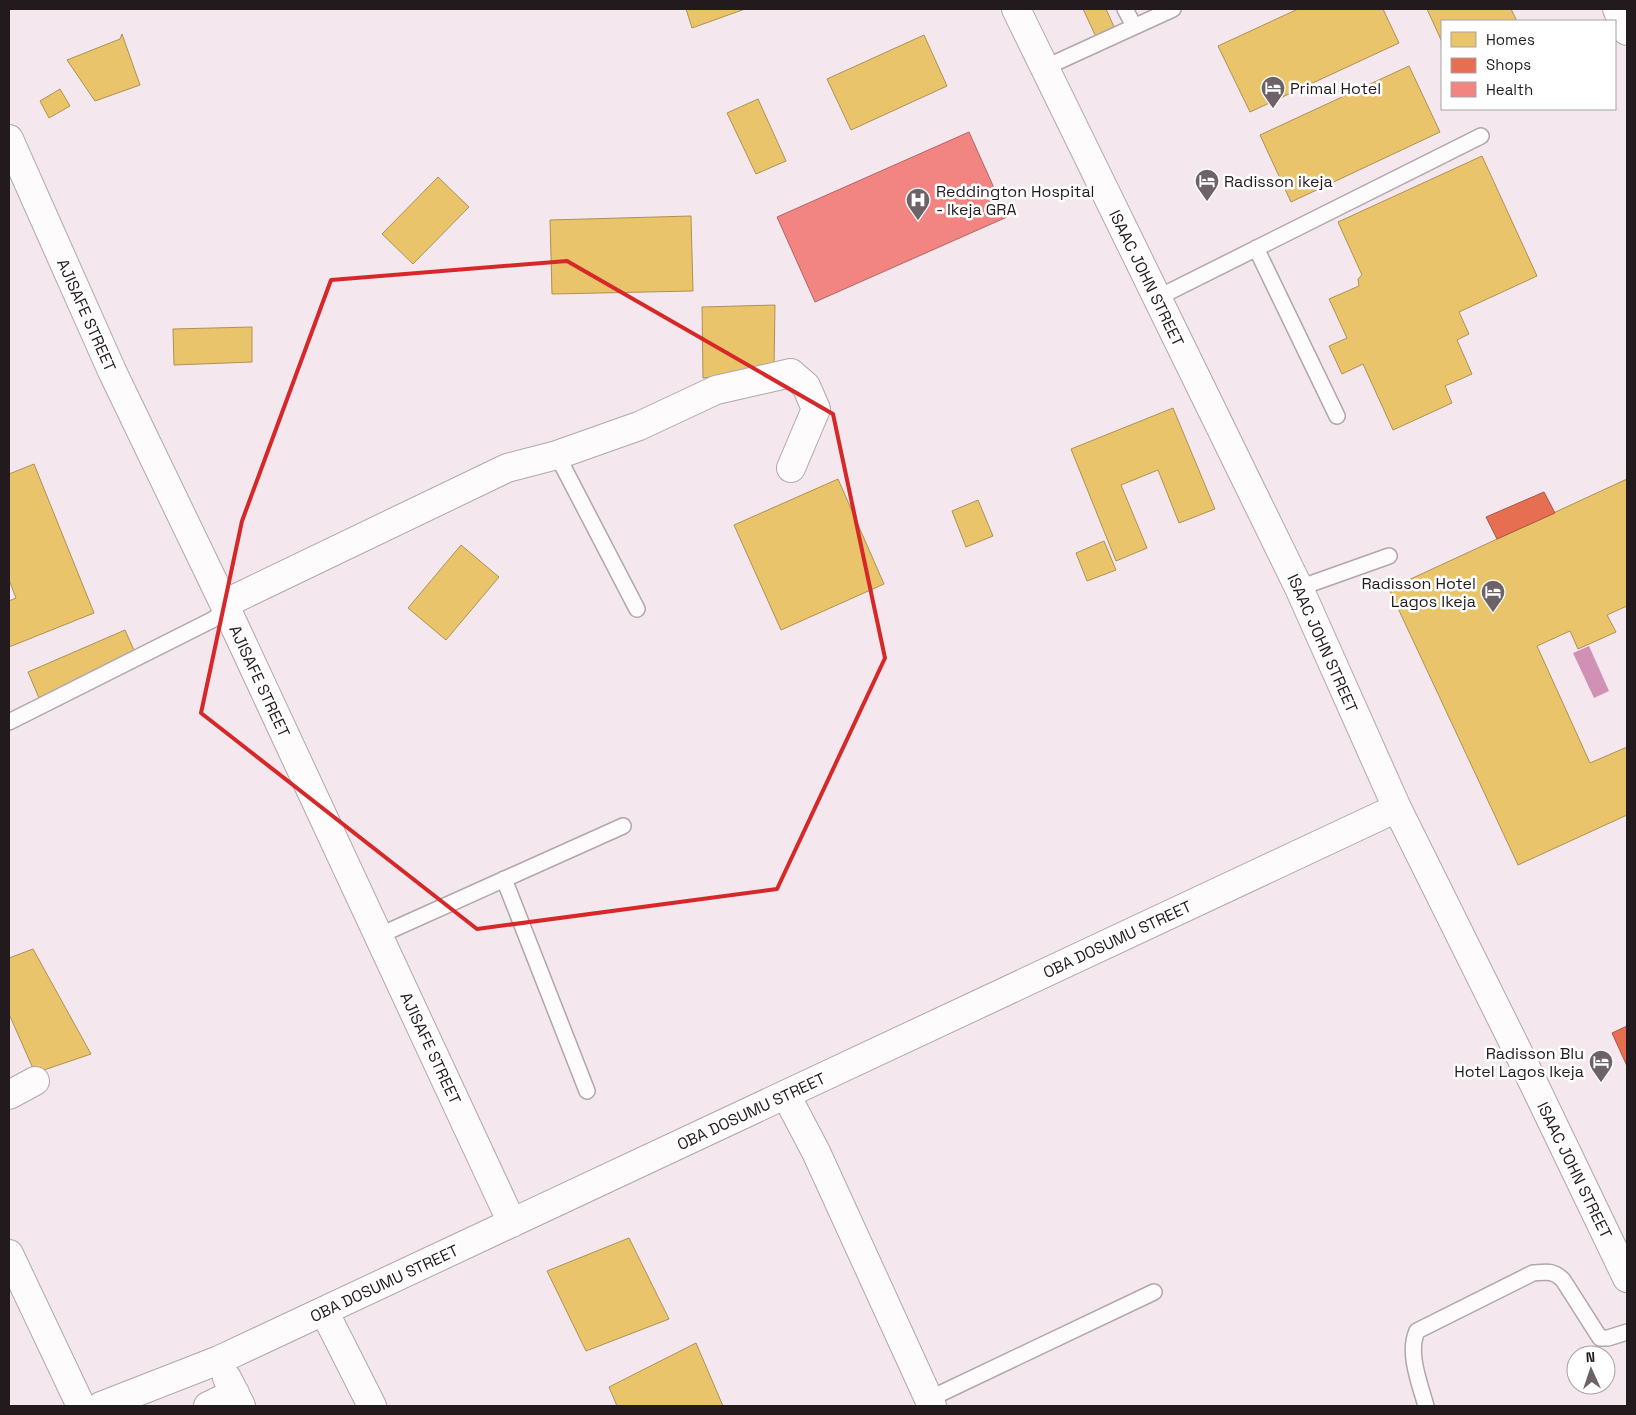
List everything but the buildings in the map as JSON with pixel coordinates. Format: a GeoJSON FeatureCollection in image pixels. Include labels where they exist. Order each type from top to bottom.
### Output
{"type":"FeatureCollection","features":[{"type":"Feature","properties":{"kind":"street","name":"ISAAC JOHN STREET"},"geometry":{"type":"LineString","coordinates":[[1016,9],[1299,588],[1397,808],[1530,1076],[1627,1278]]}},
{"type":"Feature","properties":{"kind":"street"},"geometry":{"type":"LineString","coordinates":[[1617,9],[1627,31]]}},
{"type":"Feature","properties":{"kind":"street","name":"AJISAFE STREET"},"geometry":{"type":"LineString","coordinates":[[9,139],[112,371],[226,607],[512,1223]]}},
{"type":"Feature","properties":{"kind":"street"},"geometry":{"type":"LineString","coordinates":[[226,607],[507,468],[557,455],[639,426],[716,390],[791,373],[806,386],[816,409],[792,468]]}},
{"type":"Feature","properties":{"kind":"street","name":"OBA DOSUMU STREET"},"geometry":{"type":"LineString","coordinates":[[101,1406],[219,1360],[1397,808]]}},
{"type":"Feature","properties":{"kind":"street"},"geometry":{"type":"LineString","coordinates":[[9,1095],[35,1081]]}},
{"type":"Feature","properties":{"kind":"street"},"geometry":{"type":"LineString","coordinates":[[786,1095],[816,1152],[930,1403]]}},
{"type":"Feature","properties":{"kind":"street"},"geometry":{"type":"LineString","coordinates":[[9,1254],[81,1406]]}},
{"type":"Feature","properties":{"kind":"street"},"geometry":{"type":"LineString","coordinates":[[324,1311],[372,1406]]}},
{"type":"Feature","properties":{"kind":"street"},"geometry":{"type":"LineString","coordinates":[[208,1406],[235,1392]]}},
{"type":"Feature","properties":{"kind":"lane"},"geometry":{"type":"LineString","coordinates":[[1125,9],[1134,26]]}},
{"type":"Feature","properties":{"kind":"lane"},"geometry":{"type":"LineString","coordinates":[[1044,68],[1173,9]]}},
{"type":"Feature","properties":{"kind":"lane"},"geometry":{"type":"LineString","coordinates":[[1157,298],[1481,136]]}},
{"type":"Feature","properties":{"kind":"lane"},"geometry":{"type":"LineString","coordinates":[[1256,248],[1337,416]]}},
{"type":"Feature","properties":{"kind":"lane"},"geometry":{"type":"LineString","coordinates":[[557,455],[637,609]]}},
{"type":"Feature","properties":{"kind":"lane"},"geometry":{"type":"LineString","coordinates":[[1299,588],[1389,556]]}},
{"type":"Feature","properties":{"kind":"lane"},"geometry":{"type":"LineString","coordinates":[[9,722],[212,620],[226,607]]}},
{"type":"Feature","properties":{"kind":"lane"},"geometry":{"type":"LineString","coordinates":[[378,936],[623,826]]}},
{"type":"Feature","properties":{"kind":"lane"},"geometry":{"type":"LineString","coordinates":[[504,879],[587,1091]]}},
{"type":"Feature","properties":{"kind":"lane"},"geometry":{"type":"LineString","coordinates":[[1426,1406],[1412,1349],[1413,1339],[1417,1331],[1533,1273],[1548,1272],[1557,1274],[1563,1280],[1600,1338],[1608,1338],[1627,1332]]}},
{"type":"Feature","properties":{"kind":"lane"},"geometry":{"type":"LineString","coordinates":[[930,1403],[1154,1292]]}},
{"type":"Feature","properties":{"kind":"highlighted area"},"geometry":{"type":"Polygon","coordinates":[[[567,261],[833,414],[885,658],[777,889],[477,929],[201,713],[242,521],[331,280],[567,261]]]}},
{"type":"Feature","properties":{"kind":"shaded area"},"geometry":{"type":"Polygon","coordinates":[[[1589,646],[1609,691],[1594,698],[1573,653],[1589,646]]]}},
{"type":"Feature","properties":{"kind":"place","name":"Primal Hotel"},"geometry":{"type":"Point","coordinates":[1273,109]}},
{"type":"Feature","properties":{"kind":"place","name":"Radisson ikeja"},"geometry":{"type":"Point","coordinates":[1207,202]}},
{"type":"Feature","properties":{"kind":"place","name":"Reddington Hospital - Ikeja GRA"},"geometry":{"type":"Point","coordinates":[918,221]}},
{"type":"Feature","properties":{"kind":"place","name":"Radisson Hotel Lagos Ikeja"},"geometry":{"type":"Point","coordinates":[1493,613]}},
{"type":"Feature","properties":{"kind":"place","name":"Radisson Blu Hotel Lagos Ikeja"},"geometry":{"type":"Point","coordinates":[1601,1083]}}]}
